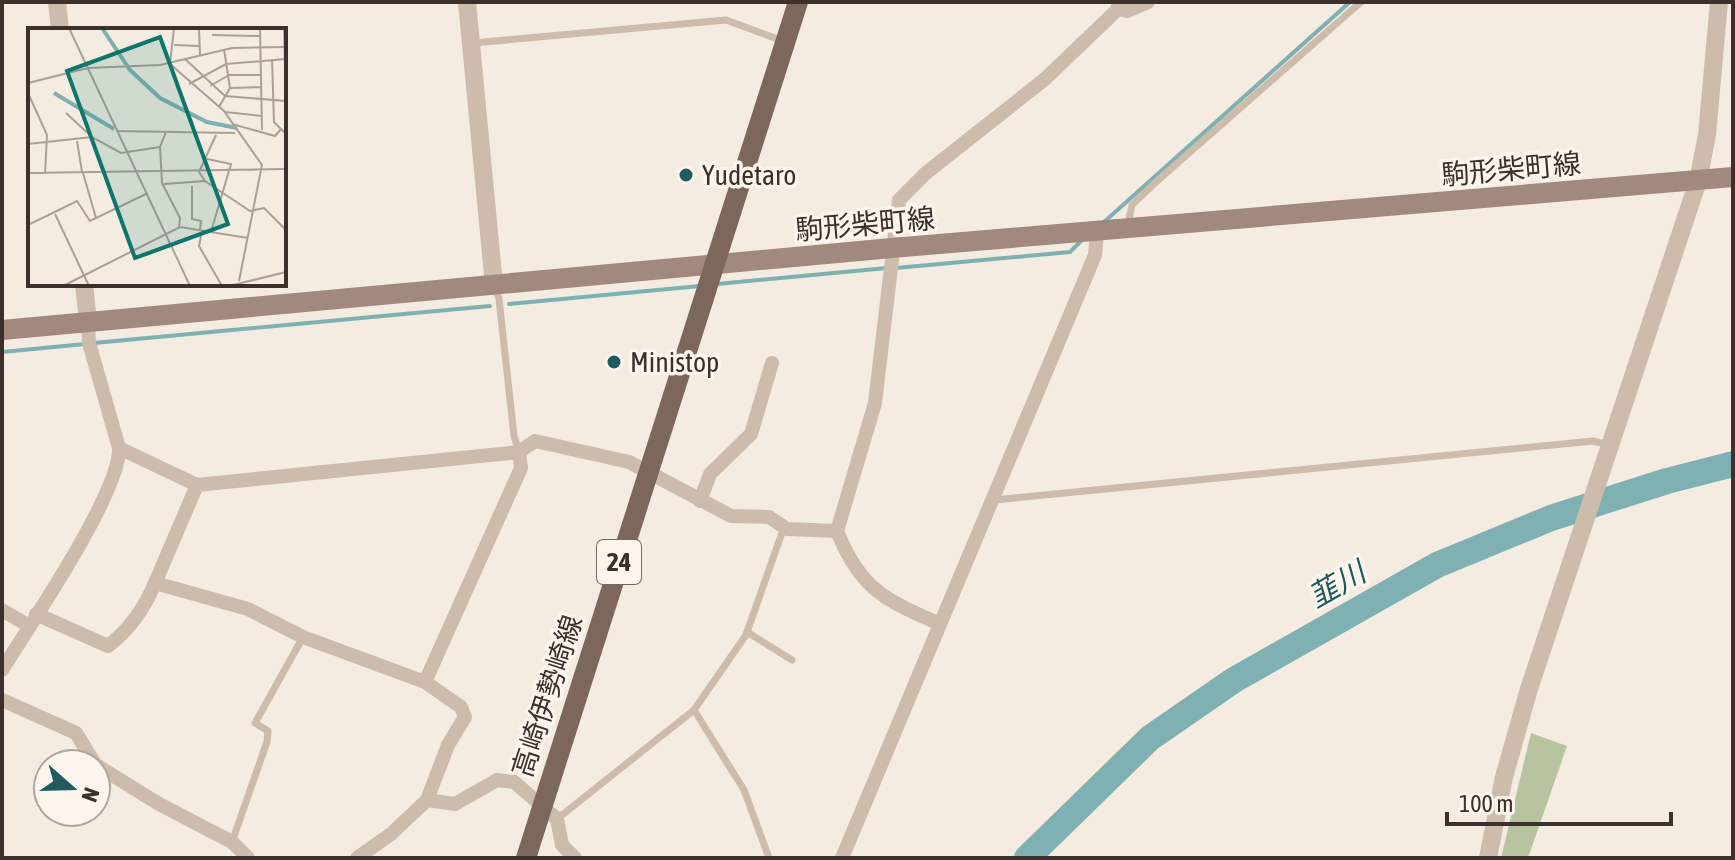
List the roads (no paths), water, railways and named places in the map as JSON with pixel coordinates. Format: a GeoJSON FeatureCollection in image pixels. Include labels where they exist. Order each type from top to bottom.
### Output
{"type":"FeatureCollection","features":[{"type":"Feature","properties":{"kind":"main road","name":"高崎伊勢崎線"},"geometry":{"type":"LineString","coordinates":[[526,858],[550,812],[648,471],[798,2]]}},
{"type":"Feature","properties":{"kind":"main road","name":"駒形柴町線"},"geometry":{"type":"LineString","coordinates":[[2,330],[892,248],[1733,177]]}},
{"type":"Feature","properties":{"kind":"street"},"geometry":{"type":"LineString","coordinates":[[57,2],[60,28]]}},
{"type":"Feature","properties":{"kind":"street"},"geometry":{"type":"LineString","coordinates":[[467,2],[494,285]]}},
{"type":"Feature","properties":{"kind":"street"},"geometry":{"type":"LineString","coordinates":[[940,624],[885,600],[858,575],[837,531],[875,403],[899,200],[926,173],[1045,79],[1118,5],[1127,11],[1148,2]]}},
{"type":"Feature","properties":{"kind":"street"},"geometry":{"type":"LineString","coordinates":[[1488,858],[1504,777],[1529,689],[1698,181],[1707,135],[1719,2]]}},
{"type":"Feature","properties":{"kind":"street"},"geometry":{"type":"LineString","coordinates":[[842,858],[1095,255],[1097,233]]}},
{"type":"Feature","properties":{"kind":"street"},"geometry":{"type":"LineString","coordinates":[[2,670],[105,497],[119,464],[119,448],[89,343],[84,286]]}},
{"type":"Feature","properties":{"kind":"street"},"geometry":{"type":"LineString","coordinates":[[700,501],[710,474],[751,434],[772,363]]}},
{"type":"Feature","properties":{"kind":"street"},"geometry":{"type":"LineString","coordinates":[[119,448],[197,485],[519,452],[535,441],[629,462],[731,516],[769,517],[784,527],[837,531]]}},
{"type":"Feature","properties":{"kind":"street"},"geometry":{"type":"LineString","coordinates":[[425,682],[521,468],[519,452]]}},
{"type":"Feature","properties":{"kind":"street"},"geometry":{"type":"LineString","coordinates":[[2,610],[108,646],[120,637],[148,600],[197,485]]}},
{"type":"Feature","properties":{"kind":"street"},"geometry":{"type":"LineString","coordinates":[[155,583],[248,609],[303,637],[425,682],[461,707],[465,717],[448,745],[427,800],[391,834],[357,858]]}},
{"type":"Feature","properties":{"kind":"street"},"geometry":{"type":"LineString","coordinates":[[2,700],[76,733],[86,748]]}},
{"type":"Feature","properties":{"kind":"street"},"geometry":{"type":"LineString","coordinates":[[112,773],[232,842],[248,858]]}},
{"type":"Feature","properties":{"kind":"street"},"geometry":{"type":"LineString","coordinates":[[427,800],[455,804],[497,780],[514,782],[550,812],[562,845],[575,858]]}},
{"type":"Feature","properties":{"kind":"lane"},"geometry":{"type":"LineString","coordinates":[[1127,230],[1132,205],[1361,2]]}},
{"type":"Feature","properties":{"kind":"lane"},"geometry":{"type":"LineString","coordinates":[[471,44],[726,20],[785,42]]}},
{"type":"Feature","properties":{"kind":"lane"},"geometry":{"type":"LineString","coordinates":[[494,285],[499,299],[514,436],[519,452]]}},
{"type":"Feature","properties":{"kind":"lane"},"geometry":{"type":"LineString","coordinates":[[994,500],[1593,441],[1611,446]]}},
{"type":"Feature","properties":{"kind":"lane"},"geometry":{"type":"LineString","coordinates":[[550,812],[694,710],[747,632],[784,527]]}},
{"type":"Feature","properties":{"kind":"lane"},"geometry":{"type":"LineString","coordinates":[[747,632],[792,660]]}},
{"type":"Feature","properties":{"kind":"lane"},"geometry":{"type":"LineString","coordinates":[[232,842],[267,742],[268,731],[255,723],[303,637]]}},
{"type":"Feature","properties":{"kind":"lane"},"geometry":{"type":"LineString","coordinates":[[694,710],[744,790],[769,858]]}},
{"type":"Feature","properties":{"kind":"waterway"},"geometry":{"type":"LineString","coordinates":[[1104,222],[1350,2]]}},
{"type":"Feature","properties":{"kind":"waterway"},"geometry":{"type":"LineString","coordinates":[[896,268],[1070,252],[1082,240]]}},
{"type":"Feature","properties":{"kind":"waterway"},"geometry":{"type":"LineString","coordinates":[[717,284],[887,268]]}},
{"type":"Feature","properties":{"kind":"waterway"},"geometry":{"type":"LineString","coordinates":[[509,304],[700,286]]}},
{"type":"Feature","properties":{"kind":"waterway"},"geometry":{"type":"LineString","coordinates":[[94,343],[490,306]]}},
{"type":"Feature","properties":{"kind":"waterway"},"geometry":{"type":"LineString","coordinates":[[2,352],[85,344]]}},
{"type":"Feature","properties":{"kind":"waterway","name":"韮川"},"geometry":{"type":"LineString","coordinates":[[1027,858],[1150,738],[1234,680],[1437,565],[1551,518],[1667,481],[1733,464]]}},
{"type":"Feature","properties":{"kind":"place","name":"Yudetaro"},"geometry":{"type":"Point","coordinates":[686,175]}},
{"type":"Feature","properties":{"kind":"place","name":"Ministop"},"geometry":{"type":"Point","coordinates":[614,362]}}]}
